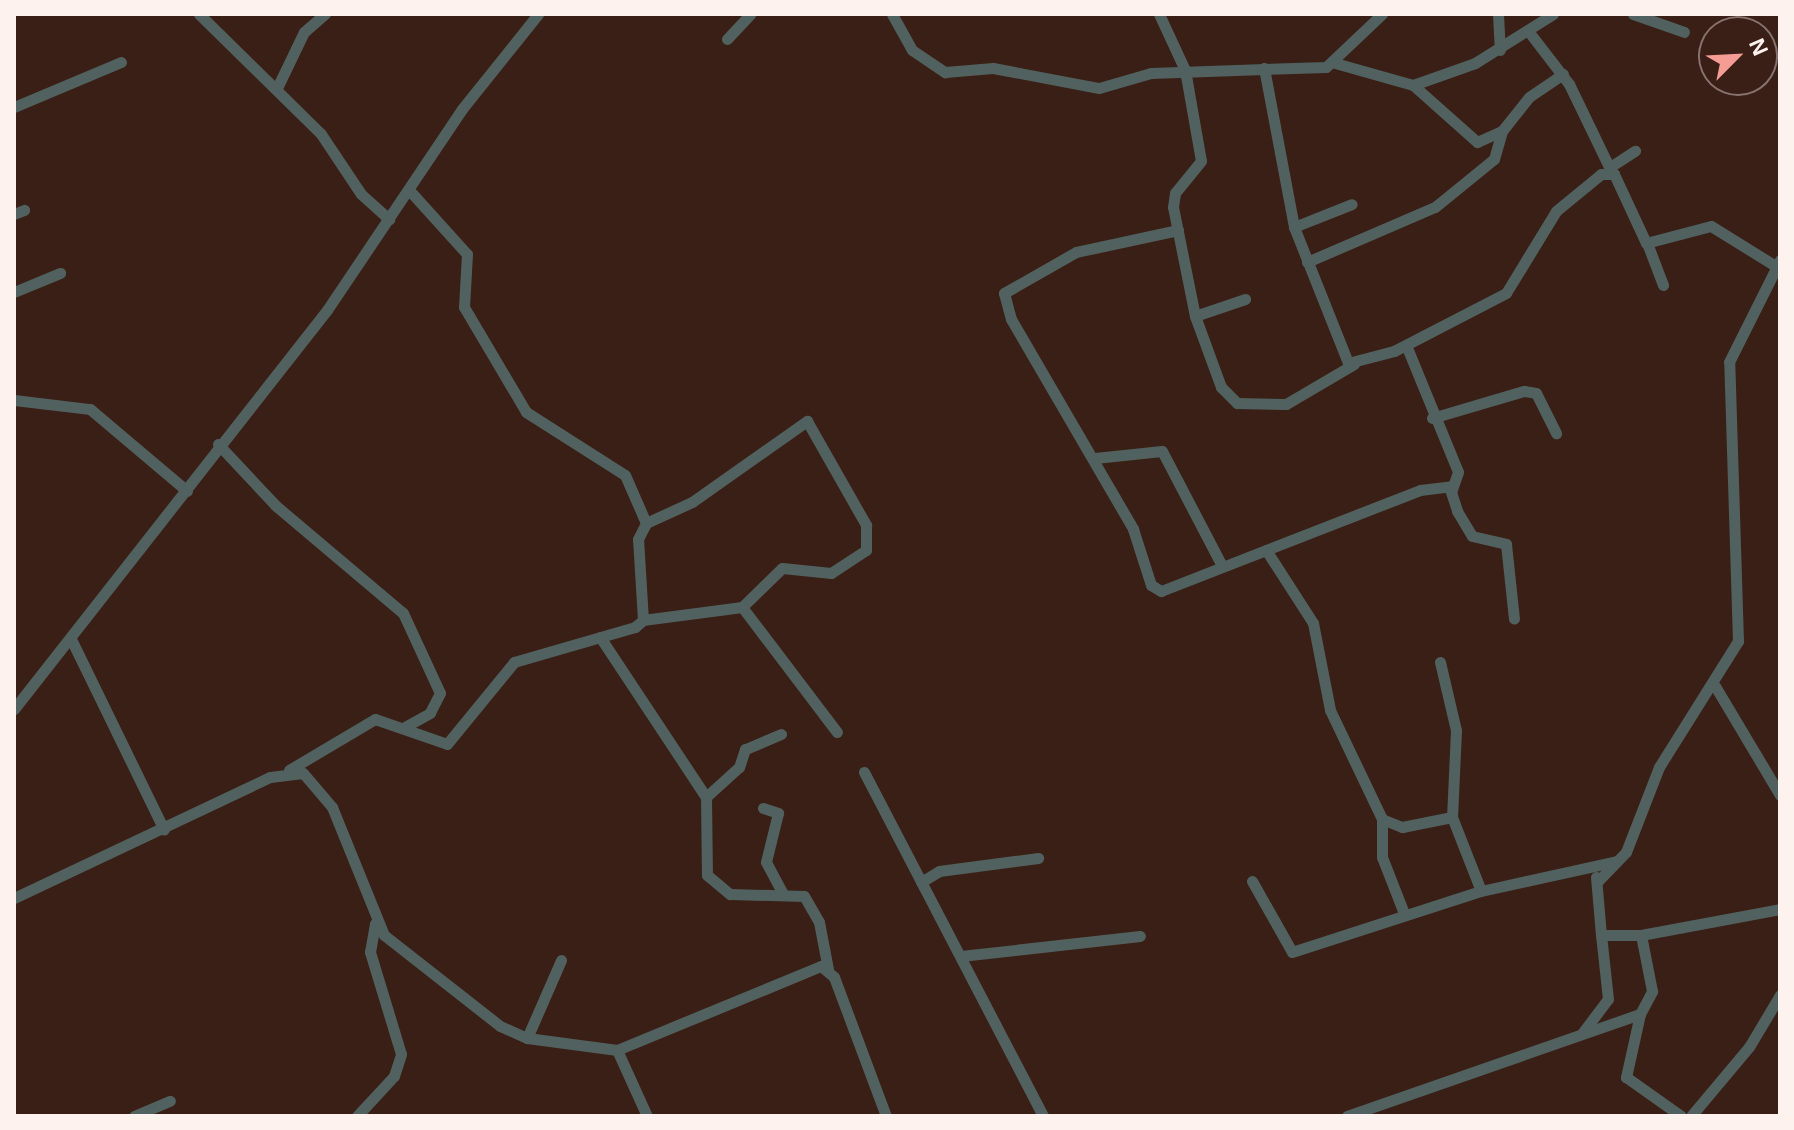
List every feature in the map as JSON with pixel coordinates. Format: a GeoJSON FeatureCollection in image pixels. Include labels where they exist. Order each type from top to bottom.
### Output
{"type":"FeatureCollection","features":[{"type":"Feature","properties":{"kind":"street"},"geometry":{"type":"LineString","coordinates":[[199,14],[277,88],[389,219]]}},
{"type":"Feature","properties":{"kind":"street"},"geometry":{"type":"LineString","coordinates":[[277,88],[304,32],[325,14]]}},
{"type":"Feature","properties":{"kind":"street"},"geometry":{"type":"LineString","coordinates":[[14,709],[187,491],[218,444],[410,191],[538,14]]}},
{"type":"Feature","properties":{"kind":"street"},"geometry":{"type":"LineString","coordinates":[[727,39],[750,14]]}},
{"type":"Feature","properties":{"kind":"street"},"geometry":{"type":"LineString","coordinates":[[892,14],[912,50],[945,72],[993,68],[1099,88],[1185,70],[1335,63],[1413,85],[1471,141],[1502,131]]}},
{"type":"Feature","properties":{"kind":"street"},"geometry":{"type":"LineString","coordinates":[[1159,14],[1185,70],[1201,161],[1175,193],[1178,230],[1195,316],[1221,387],[1237,403],[1286,404],[1354,364],[1394,351],[1506,293],[1556,211],[1586,182],[1635,151]]}},
{"type":"Feature","properties":{"kind":"street"},"geometry":{"type":"LineString","coordinates":[[1335,63],[1382,14]]}},
{"type":"Feature","properties":{"kind":"street"},"geometry":{"type":"LineString","coordinates":[[1498,14],[1500,50]]}},
{"type":"Feature","properties":{"kind":"street"},"geometry":{"type":"LineString","coordinates":[[1413,85],[1500,50],[1553,14]]}},
{"type":"Feature","properties":{"kind":"street"},"geometry":{"type":"LineString","coordinates":[[1633,14],[1684,32]]}},
{"type":"Feature","properties":{"kind":"street"},"geometry":{"type":"LineString","coordinates":[[1529,32],[1563,74],[1647,243],[1663,285]]}},
{"type":"Feature","properties":{"kind":"street"},"geometry":{"type":"LineString","coordinates":[[14,107],[121,62]]}},
{"type":"Feature","properties":{"kind":"street"},"geometry":{"type":"LineString","coordinates":[[1264,68],[1294,227],[1341,357],[1354,364]]}},
{"type":"Feature","properties":{"kind":"street"},"geometry":{"type":"LineString","coordinates":[[1307,262],[1435,207],[1494,159],[1502,131],[1529,97],[1563,74]]}},
{"type":"Feature","properties":{"kind":"street"},"geometry":{"type":"LineString","coordinates":[[410,191],[467,254],[464,307],[526,412],[625,475],[646,523]]}},
{"type":"Feature","properties":{"kind":"street"},"geometry":{"type":"LineString","coordinates":[[1294,227],[1352,204]]}},
{"type":"Feature","properties":{"kind":"street"},"geometry":{"type":"LineString","coordinates":[[1598,881],[1618,861],[1659,767],[1715,686],[1738,641],[1740,612],[1729,362],[1778,263],[1711,226],[1647,243]]}},
{"type":"Feature","properties":{"kind":"street"},"geometry":{"type":"LineString","coordinates":[[1178,230],[1076,252],[1004,293],[1011,319],[1095,458],[1133,529],[1151,585],[1161,591],[1420,490],[1452,486]]}},
{"type":"Feature","properties":{"kind":"street"},"geometry":{"type":"LineString","coordinates":[[14,292],[60,273]]}},
{"type":"Feature","properties":{"kind":"street"},"geometry":{"type":"LineString","coordinates":[[1195,316],[1245,299]]}},
{"type":"Feature","properties":{"kind":"street"},"geometry":{"type":"LineString","coordinates":[[1406,345],[1410,364],[1438,434],[1458,472],[1452,486],[1468,532],[1506,544],[1514,619]]}},
{"type":"Feature","properties":{"kind":"street"},"geometry":{"type":"LineString","coordinates":[[1394,351],[1410,364]]}},
{"type":"Feature","properties":{"kind":"street"},"geometry":{"type":"LineString","coordinates":[[1432,418],[1447,419],[1524,391],[1536,393],[1556,433]]}},
{"type":"Feature","properties":{"kind":"street"},"geometry":{"type":"LineString","coordinates":[[14,400],[90,409],[187,491]]}},
{"type":"Feature","properties":{"kind":"street"},"geometry":{"type":"LineString","coordinates":[[1438,434],[1447,419]]}},
{"type":"Feature","properties":{"kind":"street"},"geometry":{"type":"LineString","coordinates":[[14,898],[289,770],[375,719],[447,744],[514,662],[600,637],[643,620],[742,607],[782,568],[831,573],[866,550],[866,525],[807,421],[692,502],[646,523],[638,539],[643,620]]}},
{"type":"Feature","properties":{"kind":"street"},"geometry":{"type":"LineString","coordinates":[[218,444],[275,505],[403,613],[440,693],[430,713],[405,727]]}},
{"type":"Feature","properties":{"kind":"street"},"geometry":{"type":"LineString","coordinates":[[1095,458],[1162,451],[1222,566]]}},
{"type":"Feature","properties":{"kind":"street"},"geometry":{"type":"LineString","coordinates":[[1266,550],[1313,623],[1330,710],[1382,819],[1382,857],[1403,911]]}},
{"type":"Feature","properties":{"kind":"street"},"geometry":{"type":"LineString","coordinates":[[742,607],[837,732]]}},
{"type":"Feature","properties":{"kind":"street"},"geometry":{"type":"LineString","coordinates":[[600,637],[706,797],[702,833],[713,886],[730,894],[783,894],[809,901],[828,969],[886,1116]]}},
{"type":"Feature","properties":{"kind":"street"},"geometry":{"type":"LineString","coordinates":[[71,639],[164,830]]}},
{"type":"Feature","properties":{"kind":"street"},"geometry":{"type":"LineString","coordinates":[[1440,662],[1456,730],[1452,817],[1481,891]]}},
{"type":"Feature","properties":{"kind":"street"},"geometry":{"type":"LineString","coordinates":[[1715,686],[1780,795]]}},
{"type":"Feature","properties":{"kind":"street"},"geometry":{"type":"LineString","coordinates":[[706,797],[735,772],[745,749],[781,734]]}},
{"type":"Feature","properties":{"kind":"street"},"geometry":{"type":"LineString","coordinates":[[289,770],[313,780],[332,807],[375,923],[473,1007],[527,1038],[617,1050],[699,1022],[814,965],[828,969]]}},
{"type":"Feature","properties":{"kind":"street"},"geometry":{"type":"LineString","coordinates":[[864,772],[1043,1116]]}},
{"type":"Feature","properties":{"kind":"street"},"geometry":{"type":"LineString","coordinates":[[763,808],[778,813],[766,862],[783,894]]}},
{"type":"Feature","properties":{"kind":"street"},"geometry":{"type":"LineString","coordinates":[[1382,819],[1402,827],[1452,817]]}},
{"type":"Feature","properties":{"kind":"street"},"geometry":{"type":"LineString","coordinates":[[921,882],[939,871],[1038,858]]}},
{"type":"Feature","properties":{"kind":"street"},"geometry":{"type":"LineString","coordinates":[[1252,881],[1292,952],[1403,911],[1587,863],[1618,861]]}},
{"type":"Feature","properties":{"kind":"street"},"geometry":{"type":"LineString","coordinates":[[1582,1033],[1608,999],[1598,881],[1587,863]]}},
{"type":"Feature","properties":{"kind":"street"},"geometry":{"type":"LineString","coordinates":[[1601,935],[1641,935],[1780,909]]}},
{"type":"Feature","properties":{"kind":"street"},"geometry":{"type":"LineString","coordinates":[[357,1116],[394,1076],[401,1054],[370,952],[375,923]]}},
{"type":"Feature","properties":{"kind":"street"},"geometry":{"type":"LineString","coordinates":[[1641,935],[1652,991],[1640,1014],[1626,1077],[1681,1116]]}},
{"type":"Feature","properties":{"kind":"street"},"geometry":{"type":"LineString","coordinates":[[961,956],[1140,936]]}},
{"type":"Feature","properties":{"kind":"street"},"geometry":{"type":"LineString","coordinates":[[527,1038],[561,960]]}},
{"type":"Feature","properties":{"kind":"street"},"geometry":{"type":"LineString","coordinates":[[1691,1116],[1776,1010],[1780,995]]}},
{"type":"Feature","properties":{"kind":"street"},"geometry":{"type":"LineString","coordinates":[[1347,1116],[1640,1014]]}},
{"type":"Feature","properties":{"kind":"street"},"geometry":{"type":"LineString","coordinates":[[617,1050],[647,1116]]}},
{"type":"Feature","properties":{"kind":"street"},"geometry":{"type":"LineString","coordinates":[[134,1116],[170,1101]]}}]}
